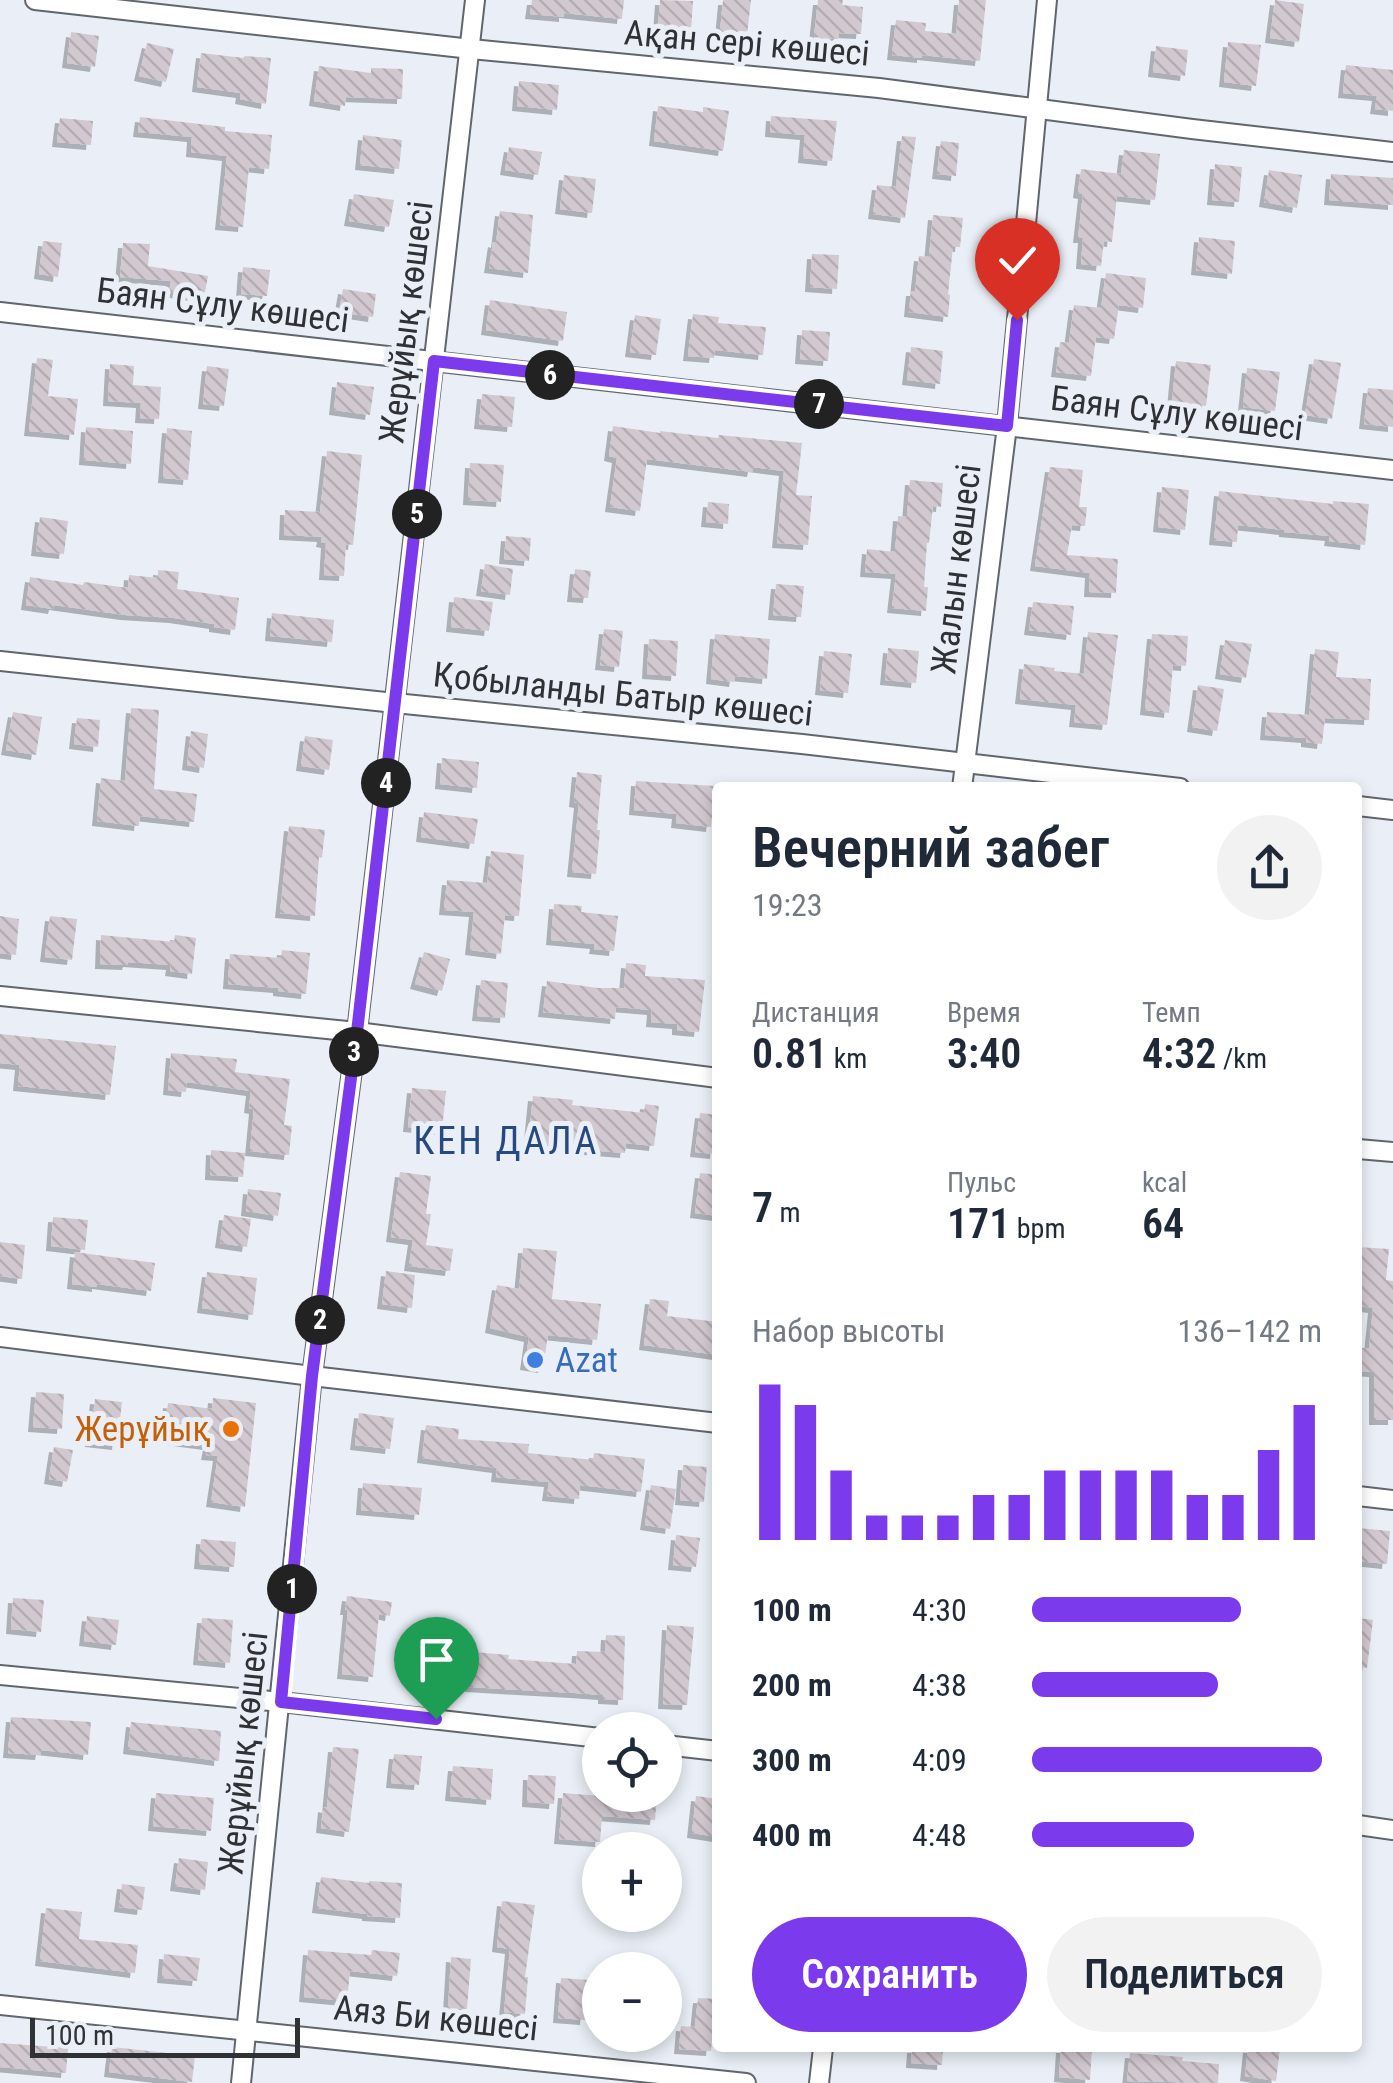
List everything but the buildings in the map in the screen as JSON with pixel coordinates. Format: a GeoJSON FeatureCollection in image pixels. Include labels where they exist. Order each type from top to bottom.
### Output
{"type":"FeatureCollection","features":[{"type":"Feature","properties":{"kind":"street","name":"Ақан сері көшесі"},"geometry":{"type":"LineString","coordinates":[[35,0],[471,49],[879,88],[1393,152]]}},
{"type":"Feature","properties":{"kind":"street","name":"Жерұйық көшесі"},"geometry":{"type":"LineString","coordinates":[[242,2083],[312,1376],[357,1032],[476,0]]}},
{"type":"Feature","properties":{"kind":"street","name":"Жалын көшесі"},"geometry":{"type":"LineString","coordinates":[[962,782],[1007,426],[1048,0]]}},
{"type":"Feature","properties":{"kind":"street","name":"Баян Сұлу көшесі"},"geometry":{"type":"LineString","coordinates":[[0,312],[1393,470]]}},
{"type":"Feature","properties":{"kind":"street","name":"Қобыланды Батыр көшесі"},"geometry":{"type":"LineString","coordinates":[[0,660],[1126,782]]}},
{"type":"Feature","properties":{"kind":"street"},"geometry":{"type":"LineString","coordinates":[[1362,806],[1393,810]]}},
{"type":"Feature","properties":{"kind":"street"},"geometry":{"type":"LineString","coordinates":[[0,996],[357,1032],[712,1077]]}},
{"type":"Feature","properties":{"kind":"street"},"geometry":{"type":"LineString","coordinates":[[1362,1148],[1393,1152]]}},
{"type":"Feature","properties":{"kind":"street"},"geometry":{"type":"LineString","coordinates":[[0,1337],[712,1421]]}},
{"type":"Feature","properties":{"kind":"street"},"geometry":{"type":"LineString","coordinates":[[1362,1496],[1393,1500]]}},
{"type":"Feature","properties":{"kind":"street"},"geometry":{"type":"LineString","coordinates":[[0,1675],[582,1736]]}},
{"type":"Feature","properties":{"kind":"street"},"geometry":{"type":"LineString","coordinates":[[682,1747],[712,1750]]}},
{"type":"Feature","properties":{"kind":"street"},"geometry":{"type":"LineString","coordinates":[[1362,1826],[1393,1830]]}},
{"type":"Feature","properties":{"kind":"street","name":"Аяз Би көшесі"},"geometry":{"type":"LineString","coordinates":[[0,2005],[746,2083]]}},
{"type":"Feature","properties":{"kind":"street"},"geometry":{"type":"LineString","coordinates":[[819,2083],[822,2052]]}},
{"type":"Feature","properties":{"kind":"place","name":"Azat"},"geometry":{"type":"Point","coordinates":[535,1360]}},
{"type":"Feature","properties":{"kind":"place","name":"Жерұйық"},"geometry":{"type":"Point","coordinates":[231,1429]}},
{"type":"Feature","properties":{"kind":"district","name":"КЕН ДАЛА"},"geometry":{"type":"Point","coordinates":[506,1141]}},
{"type":"Feature","properties":{"kind":"route"},"geometry":{"type":"LineString","coordinates":[[436,1719],[281,1702],[312,1376],[357,1032],[434,361],[1007,426],[1017,320]]}}]}
